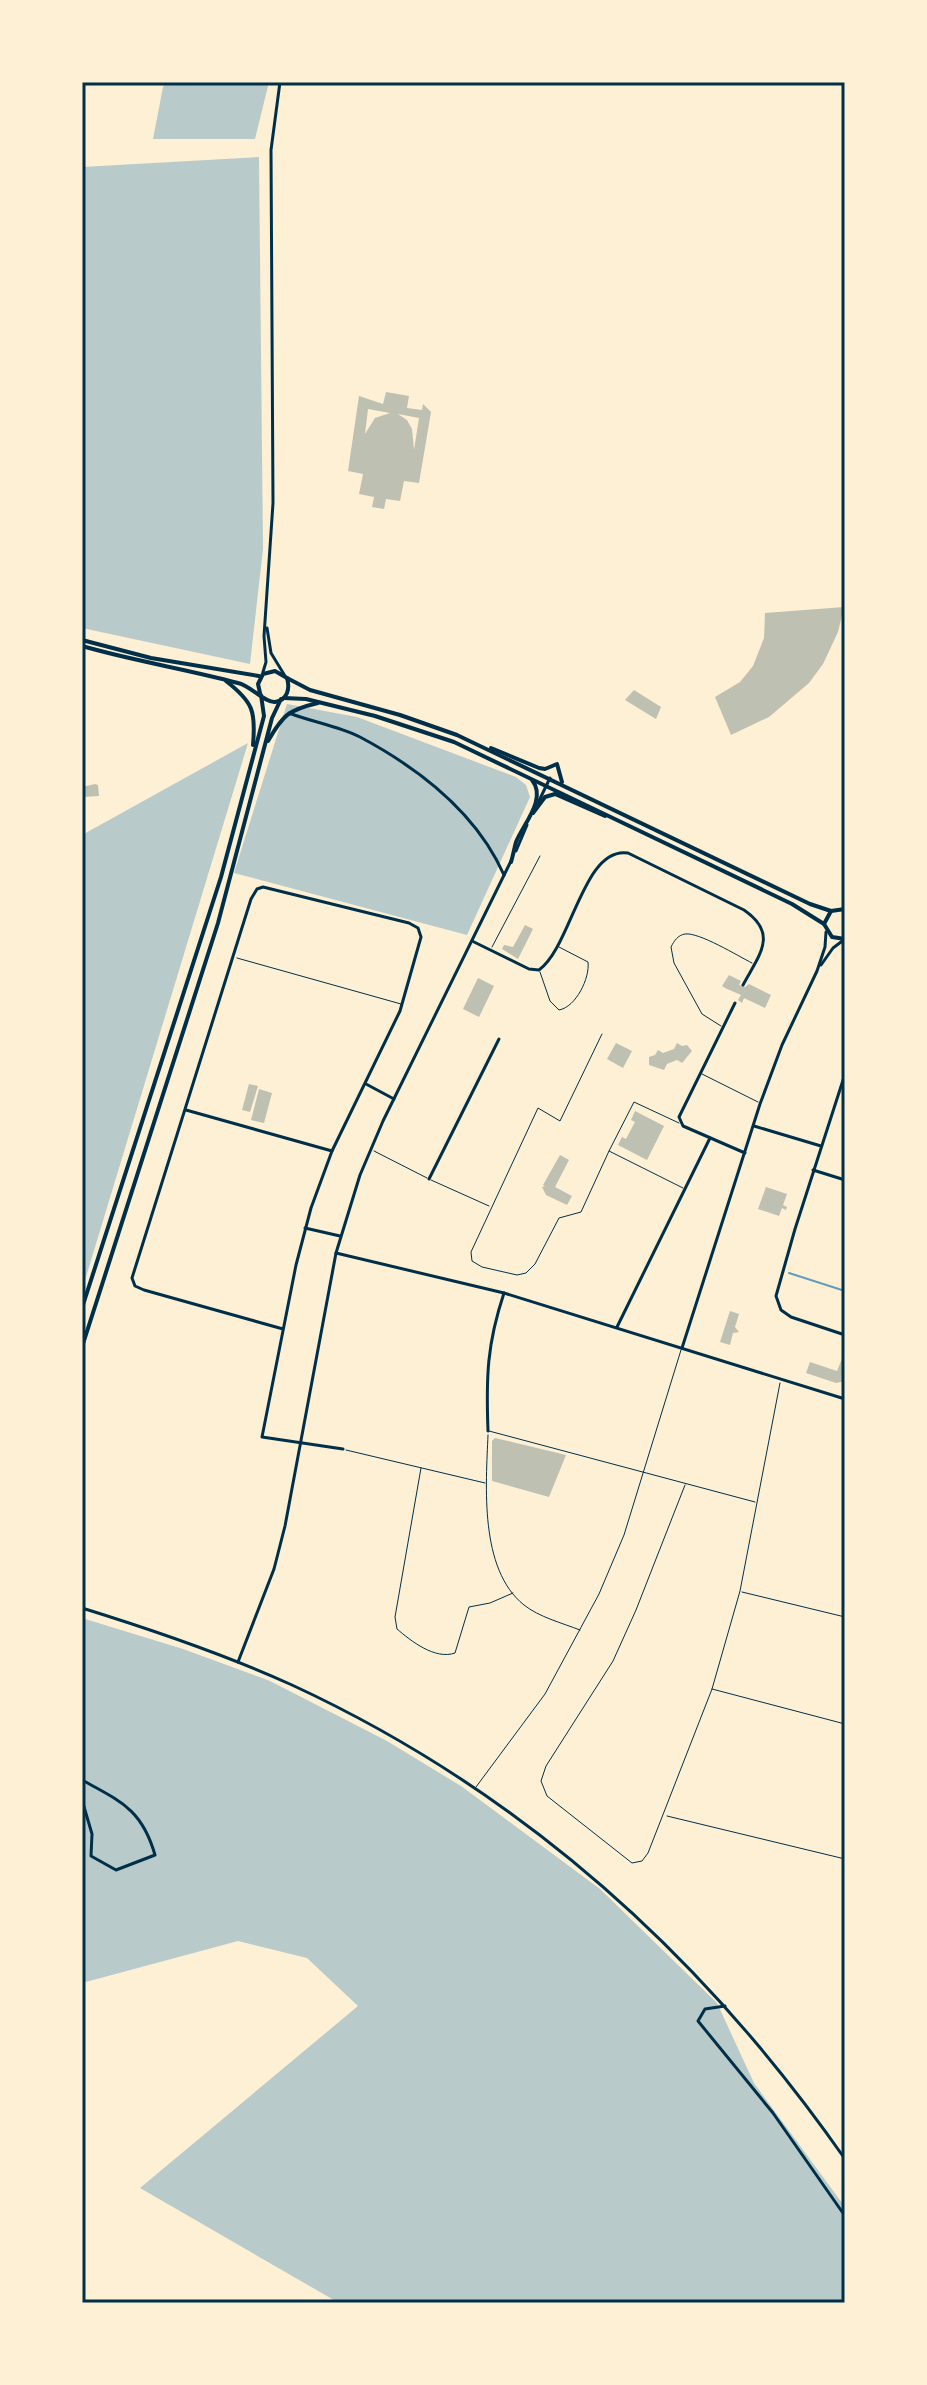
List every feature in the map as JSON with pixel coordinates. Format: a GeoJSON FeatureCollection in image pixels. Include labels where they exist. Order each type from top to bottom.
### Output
{"type":"FeatureCollection","features":[{"type":"Feature","properties":{"kind":"main road"},"geometry":{"type":"LineString","coordinates":[[82,640],[240,675],[262,675],[275,671],[310,690],[417,720],[564,784],[810,904],[831,911],[845,909]]}},
{"type":"Feature","properties":{"kind":"main road"},"geometry":{"type":"LineString","coordinates":[[82,646],[249,686],[271,701],[283,698],[321,703],[410,726],[454,742],[792,904],[824,924]]}},
{"type":"Feature","properties":{"kind":"main road"},"geometry":{"type":"LineString","coordinates":[[82,1308],[221,877],[264,716],[258,684],[262,675]]}},
{"type":"Feature","properties":{"kind":"main road"},"geometry":{"type":"LineString","coordinates":[[82,1347],[218,923],[274,712],[289,688],[286,677]]}},
{"type":"Feature","properties":{"kind":"main road"},"geometry":{"type":"LineString","coordinates":[[224,679],[251,705],[255,719],[252,755]]}},
{"type":"Feature","properties":{"kind":"main road"},"geometry":{"type":"LineString","coordinates":[[264,747],[276,725],[289,713],[321,703]]}},
{"type":"Feature","properties":{"kind":"main road"},"geometry":{"type":"LineString","coordinates":[[477,744],[503,751],[539,768],[557,764],[564,784]]}},
{"type":"Feature","properties":{"kind":"main road"},"geometry":{"type":"LineString","coordinates":[[511,862],[537,797],[535,783],[526,776]]}},
{"type":"Feature","properties":{"kind":"main road"},"geometry":{"type":"LineString","coordinates":[[533,813],[545,797],[555,794],[618,820]]}},
{"type":"Feature","properties":{"kind":"main road"},"geometry":{"type":"LineString","coordinates":[[838,909],[845,901]]}},
{"type":"Feature","properties":{"kind":"main road"},"geometry":{"type":"LineString","coordinates":[[831,911],[824,924],[826,932],[835,939],[845,939]]}},
{"type":"Feature","properties":{"kind":"street"},"geometry":{"type":"LineString","coordinates":[[262,675],[266,662],[264,636],[274,476],[271,150],[280,82]]}},
{"type":"Feature","properties":{"kind":"street"},"geometry":{"type":"LineString","coordinates":[[266,624],[271,653],[286,677]]}},
{"type":"Feature","properties":{"kind":"street"},"geometry":{"type":"LineString","coordinates":[[289,713],[359,737],[436,786],[457,805],[494,851],[504,875]]}},
{"type":"Feature","properties":{"kind":"street"},"geometry":{"type":"LineString","coordinates":[[238,1662],[274,1569],[336,1253],[370,1149],[550,778]]}},
{"type":"Feature","properties":{"kind":"street"},"geometry":{"type":"LineString","coordinates":[[472,941],[529,969],[539,970],[559,947],[599,863],[609,855],[621,852],[754,916],[764,933],[761,950],[743,985]]}},
{"type":"Feature","properties":{"kind":"street"},"geometry":{"type":"LineString","coordinates":[[283,1329],[144,1290],[133,1282],[253,895],[263,887],[409,923],[418,928],[421,937],[403,1004],[332,1151],[305,1228],[262,1437],[343,1449]]}},
{"type":"Feature","properties":{"kind":"street"},"geometry":{"type":"LineString","coordinates":[[817,971],[826,932]]}},
{"type":"Feature","properties":{"kind":"street"},"geometry":{"type":"LineString","coordinates":[[682,1348],[760,1104],[782,1045],[817,971],[829,951],[845,939]]}},
{"type":"Feature","properties":{"kind":"street"},"geometry":{"type":"LineString","coordinates":[[735,1003],[679,1117],[683,1126],[745,1153]]}},
{"type":"Feature","properties":{"kind":"street"},"geometry":{"type":"LineString","coordinates":[[429,1179],[499,1039]]}},
{"type":"Feature","properties":{"kind":"street"},"geometry":{"type":"LineString","coordinates":[[845,1074],[776,1296],[781,1310],[791,1317],[845,1335]]}},
{"type":"Feature","properties":{"kind":"street"},"geometry":{"type":"LineString","coordinates":[[364,1083],[394,1099]]}},
{"type":"Feature","properties":{"kind":"street"},"geometry":{"type":"LineString","coordinates":[[186,1110],[332,1151]]}},
{"type":"Feature","properties":{"kind":"street"},"geometry":{"type":"LineString","coordinates":[[754,1126],[821,1146]]}},
{"type":"Feature","properties":{"kind":"street"},"geometry":{"type":"LineString","coordinates":[[617,1327],[710,1138]]}},
{"type":"Feature","properties":{"kind":"street"},"geometry":{"type":"LineString","coordinates":[[813,1170],[845,1180]]}},
{"type":"Feature","properties":{"kind":"street"},"geometry":{"type":"LineString","coordinates":[[305,1228],[340,1236]]}},
{"type":"Feature","properties":{"kind":"street"},"geometry":{"type":"LineString","coordinates":[[336,1253],[504,1293],[845,1399]]}},
{"type":"Feature","properties":{"kind":"street"},"geometry":{"type":"LineString","coordinates":[[488,1431],[487,1361],[493,1326],[504,1293]]}},
{"type":"Feature","properties":{"kind":"street"},"geometry":{"type":"LineString","coordinates":[[82,1608],[200,1647],[295,1687],[395,1739],[475,1789],[616,1897],[678,1955],[780,2069],[845,2159]]}},
{"type":"Feature","properties":{"kind":"street"},"geometry":{"type":"LineString","coordinates":[[82,1780],[126,1804],[149,1836],[155,1855],[116,1870],[91,1856],[92,1834],[82,1800]]}},
{"type":"Feature","properties":{"kind":"street"},"geometry":{"type":"LineString","coordinates":[[725,2006],[705,2009],[698,2021],[773,2113],[845,2216]]}},
{"type":"Feature","properties":{"kind":"lane"},"geometry":{"type":"LineString","coordinates":[[490,950],[540,856]]}},
{"type":"Feature","properties":{"kind":"lane"},"geometry":{"type":"LineString","coordinates":[[722,1027],[702,1014],[674,963],[671,947],[684,934],[694,935],[754,964]]}},
{"type":"Feature","properties":{"kind":"lane"},"geometry":{"type":"LineString","coordinates":[[539,970],[553,1005],[559,1010],[569,1007],[589,967],[588,962],[559,947]]}},
{"type":"Feature","properties":{"kind":"lane"},"geometry":{"type":"LineString","coordinates":[[234,957],[403,1004]]}},
{"type":"Feature","properties":{"kind":"lane"},"geometry":{"type":"LineString","coordinates":[[602,1034],[560,1121],[538,1108],[471,1252],[472,1261],[482,1267],[517,1275],[526,1273],[535,1264],[559,1218],[576,1215],[585,1207],[634,1102],[683,1126]]}},
{"type":"Feature","properties":{"kind":"lane"},"geometry":{"type":"LineString","coordinates":[[700,1073],[760,1104]]}},
{"type":"Feature","properties":{"kind":"lane"},"geometry":{"type":"LineString","coordinates":[[370,1149],[491,1207]]}},
{"type":"Feature","properties":{"kind":"lane"},"geometry":{"type":"LineString","coordinates":[[609,1151],[685,1189]]}},
{"type":"Feature","properties":{"kind":"lane"},"geometry":{"type":"LineString","coordinates":[[475,1789],[545,1694],[580,1630],[624,1535],[682,1348]]}},
{"type":"Feature","properties":{"kind":"lane"},"geometry":{"type":"LineString","coordinates":[[685,1485],[613,1661],[546,1766],[541,1781],[547,1796],[632,1863],[642,1861],[648,1853],[712,1689],[740,1591],[781,1379]]}},
{"type":"Feature","properties":{"kind":"lane"},"geometry":{"type":"LineString","coordinates":[[580,1630],[524,1605],[513,1593],[498,1564],[487,1530],[488,1431],[757,1503]]}},
{"type":"Feature","properties":{"kind":"lane"},"geometry":{"type":"LineString","coordinates":[[343,1449],[486,1484]]}},
{"type":"Feature","properties":{"kind":"lane"},"geometry":{"type":"LineString","coordinates":[[421,1468],[395,1617],[397,1629],[433,1652],[448,1656],[455,1653],[469,1607],[490,1603],[513,1593]]}},
{"type":"Feature","properties":{"kind":"lane"},"geometry":{"type":"LineString","coordinates":[[740,1591],[845,1617]]}},
{"type":"Feature","properties":{"kind":"lane"},"geometry":{"type":"LineString","coordinates":[[712,1689],[845,1724]]}},
{"type":"Feature","properties":{"kind":"lane"},"geometry":{"type":"LineString","coordinates":[[665,1816],[845,1859]]}},
{"type":"Feature","properties":{"kind":"shaded area"},"geometry":{"type":"Polygon","coordinates":[[[167,82],[269,82],[255,139],[153,139],[163,87],[167,82]]]}},
{"type":"Feature","properties":{"kind":"shaded area"},"geometry":{"type":"Polygon","coordinates":[[[259,157],[263,549],[250,664],[82,628],[82,167],[259,157]]]}},
{"type":"Feature","properties":{"kind":"shaded area"},"geometry":{"type":"Polygon","coordinates":[[[287,704],[357,717],[516,777],[526,785],[530,797],[467,935],[234,873],[287,704]]]}},
{"type":"Feature","properties":{"kind":"shaded area"},"geometry":{"type":"Polygon","coordinates":[[[248,743],[82,1290],[82,835],[248,743]]]}},
{"type":"Feature","properties":{"kind":"shaded area"},"geometry":{"type":"Polygon","coordinates":[[[82,1618],[183,1649],[270,1681],[387,1741],[461,1786],[600,1889],[717,2003],[754,2083],[845,2207],[845,2303],[339,2303],[140,2188],[358,2006],[307,1958],[238,1941],[82,1983],[82,1618]]]}},
{"type":"Feature","properties":{"kind":"building"},"geometry":{"type":"Polygon","coordinates":[[[386,392],[409,396],[407,408],[422,410],[423,404],[431,412],[419,483],[404,481],[400,501],[386,499],[384,509],[372,507],[374,497],[359,494],[363,474],[348,471],[359,396],[383,404],[386,392]],[[368,409],[365,434],[375,418],[390,413],[368,409]],[[398,414],[407,420],[412,429],[414,450],[419,418],[398,414]]]}},
{"type":"Feature","properties":{"kind":"building"},"geometry":{"type":"Polygon","coordinates":[[[844,607],[838,632],[823,664],[809,683],[769,717],[731,735],[715,697],[740,682],[753,666],[764,638],[765,613],[844,607]]]}},
{"type":"Feature","properties":{"kind":"building"},"geometry":{"type":"Polygon","coordinates":[[[634,690],[661,707],[656,719],[625,700],[634,690]]]}},
{"type":"Feature","properties":{"kind":"building"},"geometry":{"type":"Polygon","coordinates":[[[98,785],[99,796],[82,797],[82,787],[98,785]]]}},
{"type":"Feature","properties":{"kind":"building"},"geometry":{"type":"Polygon","coordinates":[[[525,925],[533,929],[518,959],[502,949],[504,945],[513,947],[525,925]]]}},
{"type":"Feature","properties":{"kind":"building"},"geometry":{"type":"Polygon","coordinates":[[[729,975],[741,981],[739,985],[745,987],[749,984],[771,995],[765,1008],[744,998],[742,1003],[738,1000],[741,995],[722,986],[729,975]]]}},
{"type":"Feature","properties":{"kind":"building"},"geometry":{"type":"Polygon","coordinates":[[[478,978],[494,986],[479,1017],[463,1009],[478,978]]]}},
{"type":"Feature","properties":{"kind":"building"},"geometry":{"type":"Polygon","coordinates":[[[616,1043],[632,1051],[623,1068],[607,1059],[616,1043]]]}},
{"type":"Feature","properties":{"kind":"building"},"geometry":{"type":"Polygon","coordinates":[[[677,1043],[687,1045],[692,1051],[682,1063],[677,1060],[667,1064],[664,1070],[649,1065],[649,1057],[658,1050],[663,1053],[674,1049],[677,1043]]]}},
{"type":"Feature","properties":{"kind":"building"},"geometry":{"type":"Polygon","coordinates":[[[249,1084],[258,1086],[250,1112],[242,1110],[249,1084]]]}},
{"type":"Feature","properties":{"kind":"building"},"geometry":{"type":"Polygon","coordinates":[[[259,1089],[272,1093],[264,1123],[251,1120],[259,1089]]]}},
{"type":"Feature","properties":{"kind":"building"},"geometry":{"type":"Polygon","coordinates":[[[635,1111],[664,1126],[647,1160],[618,1145],[622,1137],[626,1139],[635,1122],[631,1120],[635,1111]]]}},
{"type":"Feature","properties":{"kind":"building"},"geometry":{"type":"Polygon","coordinates":[[[560,1155],[569,1160],[555,1187],[572,1196],[567,1205],[546,1195],[542,1187],[560,1155]]]}},
{"type":"Feature","properties":{"kind":"building"},"geometry":{"type":"Polygon","coordinates":[[[766,1187],[787,1194],[783,1205],[787,1207],[786,1210],[782,1208],[779,1216],[758,1209],[766,1187]]]}},
{"type":"Feature","properties":{"kind":"building"},"geometry":{"type":"Polygon","coordinates":[[[730,1311],[739,1314],[735,1327],[739,1332],[733,1333],[730,1345],[720,1342],[730,1311]]]}},
{"type":"Feature","properties":{"kind":"building"},"geometry":{"type":"Polygon","coordinates":[[[845,1351],[845,1381],[836,1383],[806,1373],[810,1362],[837,1371],[845,1351]]]}},
{"type":"Feature","properties":{"kind":"building"},"geometry":{"type":"Polygon","coordinates":[[[495,1438],[566,1455],[549,1497],[492,1481],[492,1441],[495,1438]]]}},
{"type":"Feature","properties":{"kind":"waterway"},"geometry":{"type":"LineString","coordinates":[[789,1273],[845,1291]]}}]}
